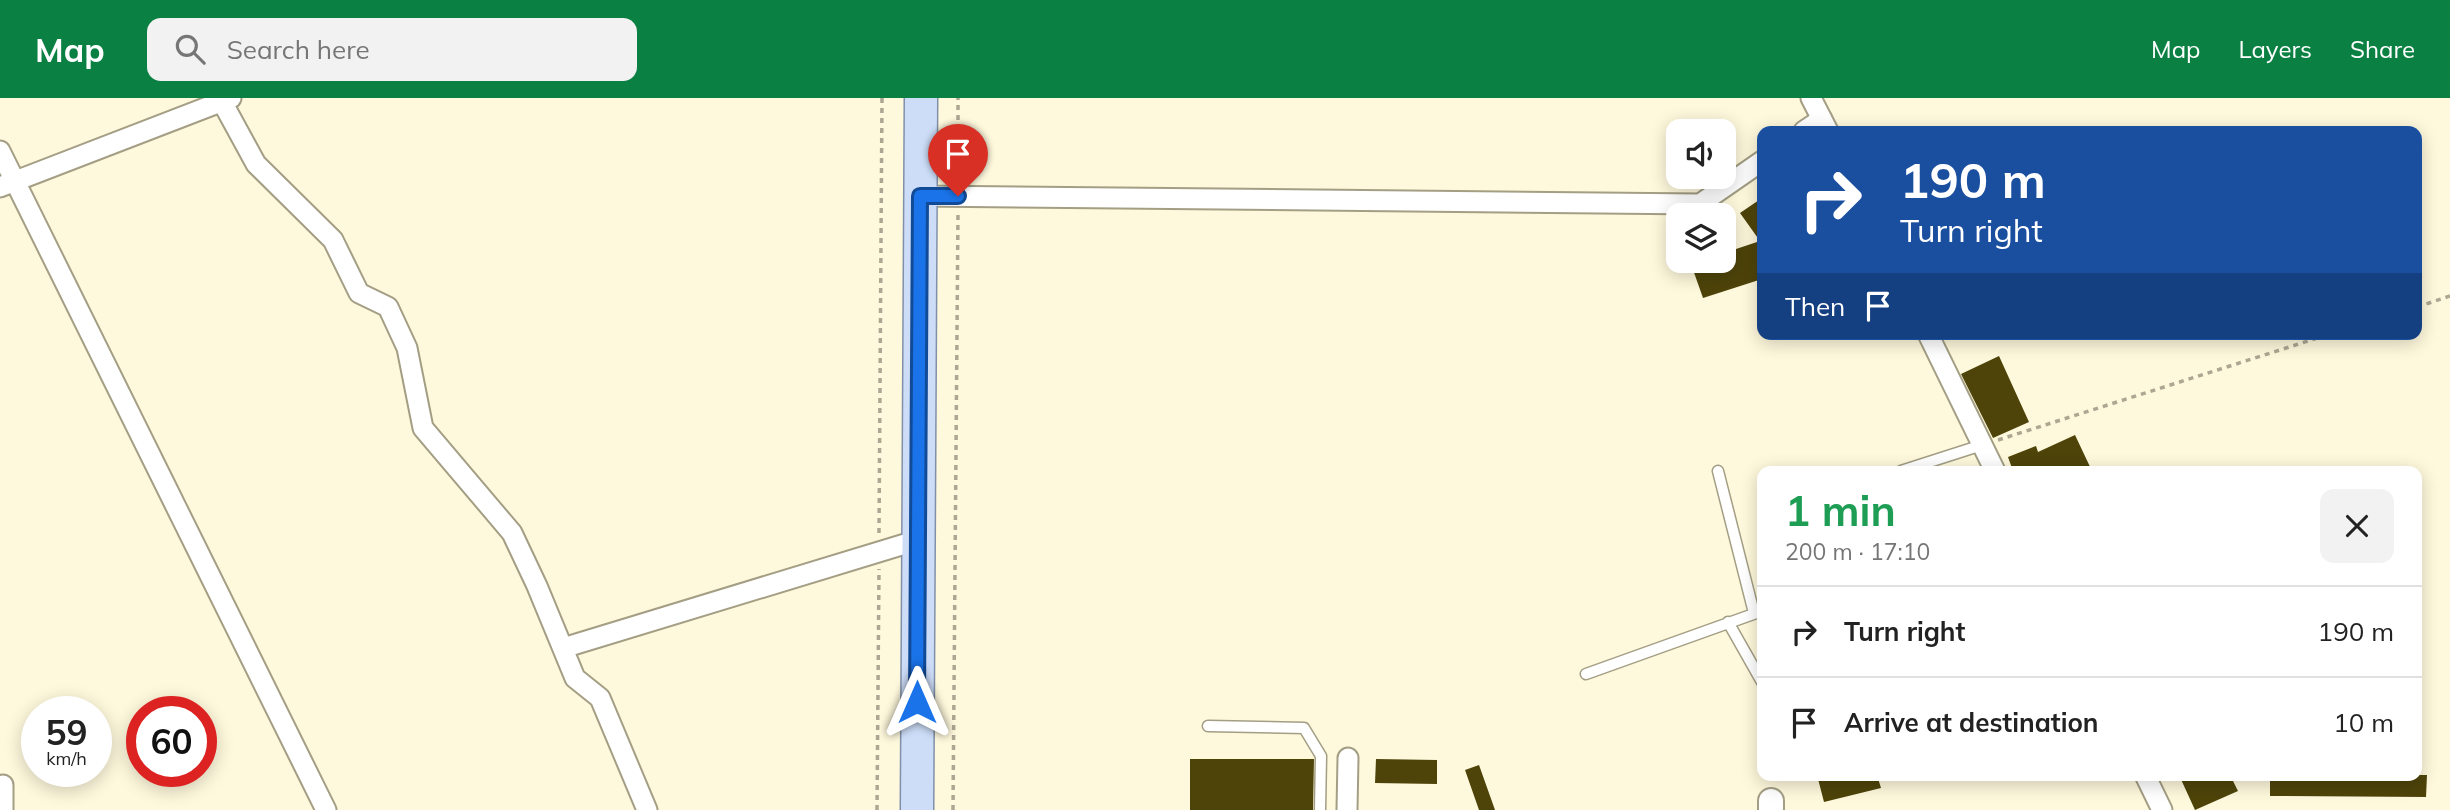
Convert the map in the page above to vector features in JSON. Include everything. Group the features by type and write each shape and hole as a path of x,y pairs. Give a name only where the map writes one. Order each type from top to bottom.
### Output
{"main road":[{"path":"917,810 921,98"}],"street":[{"path":"1811,98 1825,125"},
{"path":"8,185 224,99 256,164 333,240 359,293 388,307 407,348 423,428 512,533 575,678 600,698 647,810"},
{"path":"0,151 8,185 326,810"},
{"path":"920,196 1700,204 1757,164"},
{"path":"1931,340 1992,466"},
{"path":"563,648 918,540"},
{"path":"1347,810 1348,758"},
{"path":"2148,781 2162,810"},
{"path":"3,785 3,810"}],"lane":[{"path":"1917,466 1982,445"},
{"path":"1718,471 1757,608"},
{"path":"1586,674 1757,612"},
{"path":"1728,622 1757,673"},
{"path":"1208,726 1304,728 1321,756 1320,810"}],"path":[{"path":"877,810 882,98"},
{"path":"953,810 958,98"},
{"path":"2422,305 2450,296"},
{"path":"1982,445 2311,340"}],"building":[{"path":"1757,201 1757,237 1740,213"},
{"path":"1757,242 1757,281 1703,298 1694,273 1736,273 1736,249"},
{"path":"1999,356 2029,422 1993,438 1961,374"},
{"path":"2075,435 2090,466 2011,466 2008,457 2036,446 2038,452"},
{"path":"1190,759 1314,759 1313,810 1190,810"},
{"path":"1376,759 1437,760 1437,784 1375,783"},
{"path":"1479,765 1495,810 1479,810 1465,770"},
{"path":"2422,775 2427,775 2426,797 2270,796 2270,781 2422,781"},
{"path":"1819,781 1879,781 1881,788 1824,802"},
{"path":"2182,781 2233,781 2238,791 2195,810"}],"route":[{"path":"917,702 920,196 958,196"}]}
